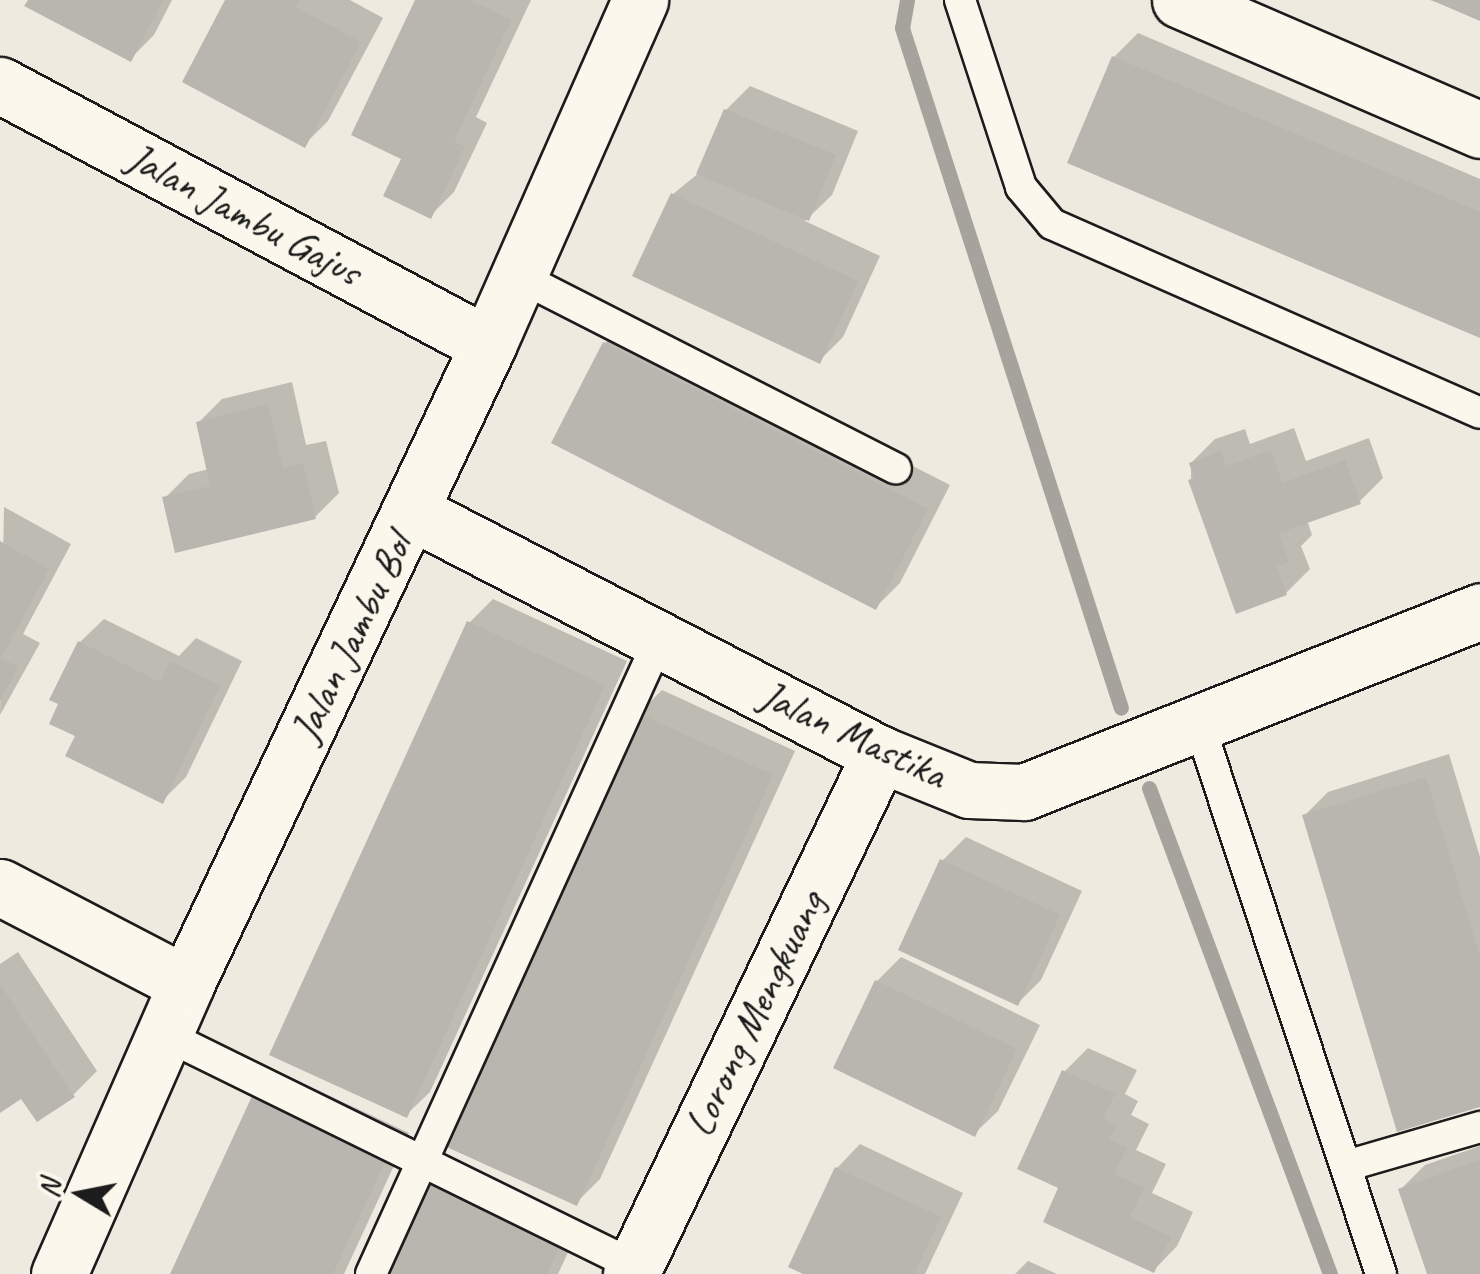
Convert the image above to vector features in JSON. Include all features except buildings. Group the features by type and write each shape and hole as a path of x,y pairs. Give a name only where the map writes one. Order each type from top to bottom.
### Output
{"street":[{"name":"Jalan Jambu Bol","path":"59,1274 186,984 412,512 640,0"},
{"path":"1194,3 1480,130"},
{"name":"Jalan Jambu Gajus","path":"0,85 488,345"},
{"name":"Jalan Mastika","path":"412,512 880,754 968,790 1024,792 1478,620"},
{"name":"Lorong Mengkuang","path":"633,1270 880,754"},
{"path":"0,887 186,984"}],"lane":[{"path":"960,0 1021,187 1052,224 1480,414"},
{"path":"518,276 896,469"},
{"path":"370,1274 658,640"},
{"path":"1199,724 1381,1274"},
{"path":"163,1034 633,1270"},
{"path":"1346,1166 1480,1127"}],"waterway":[{"path":"907,0 902,28 1121,708"},
{"path":"1149,788 1330,1274"}]}
